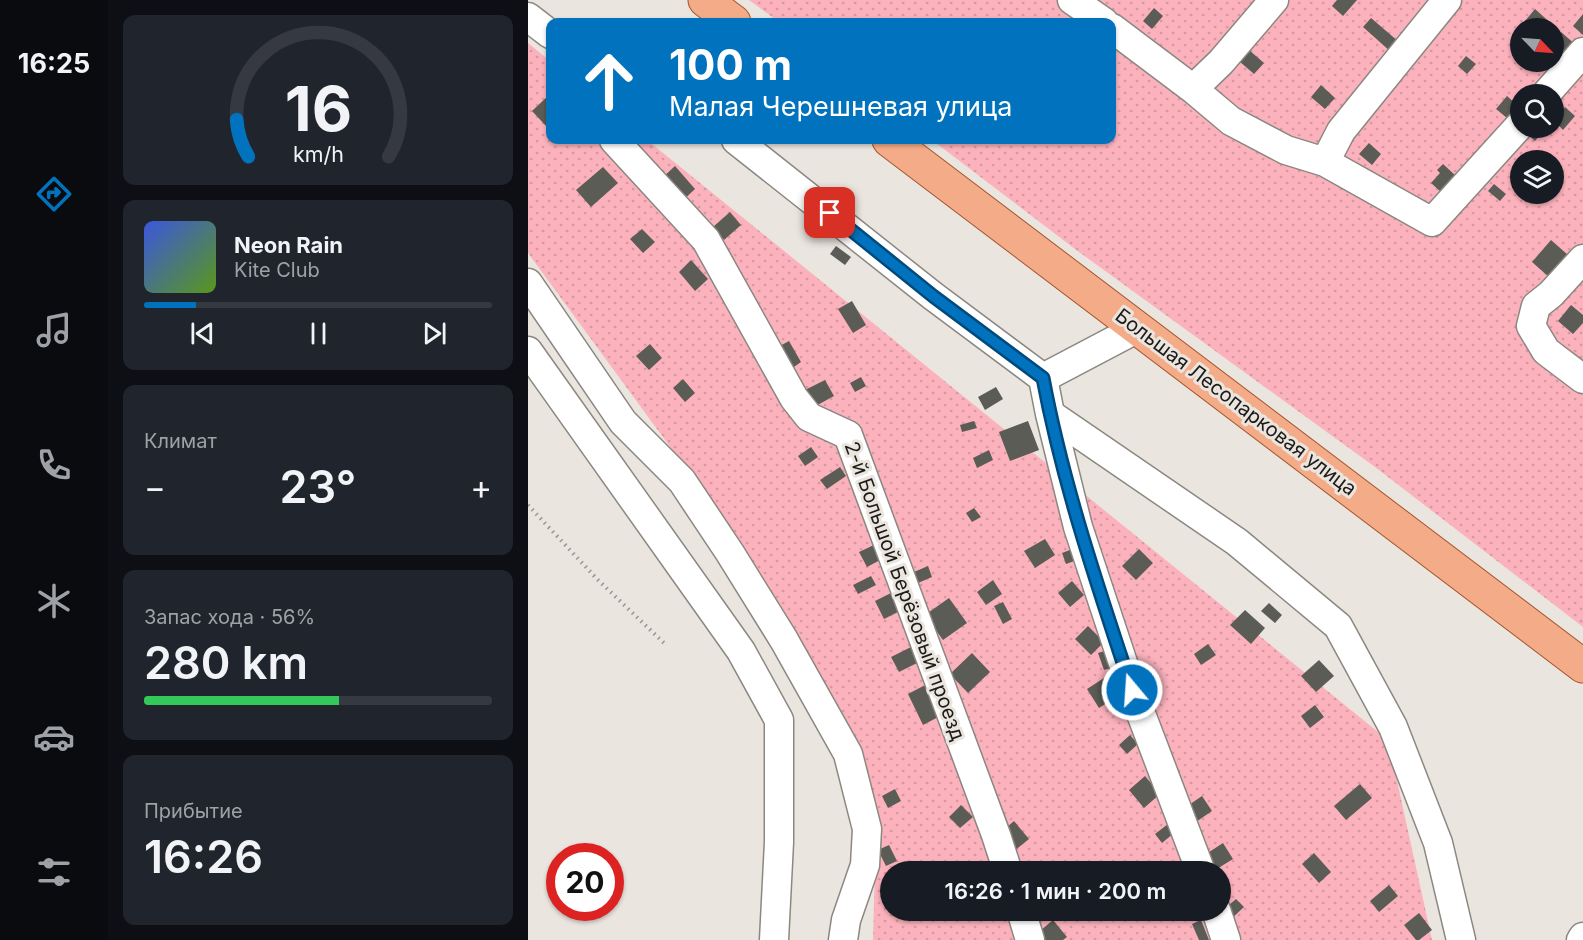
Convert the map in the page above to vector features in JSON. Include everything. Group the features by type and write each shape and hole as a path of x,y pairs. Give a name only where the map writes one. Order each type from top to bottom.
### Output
{"main road":[{"path":"705,0 729,18"},
{"name":"Большая Лесопарковая улица","path":"894,144 1583,666"}],"street":[{"path":"1194,89 1221,62 1274,0"},
{"path":"1325,162 1341,131 1447,0"},
{"path":"528,17 546,31"},
{"path":"1116,29 1194,89 1231,121 1286,150 1325,162 1432,222 1510,136"},
{"path":"1555,84 1583,52"},
{"name":"2-й Большой Берёзовый проезд","path":"618,144 706,240 794,398 809,417 848,435 1004,861"},
{"path":"741,144 933,296 1043,378 1078,527 1128,680 1197,861"},
{"path":"1583,260 1551,294 1536,306 1531,326 1546,351 1583,379"},
{"path":"528,283 623,422 682,481 784,640 848,754 867,828 866,866 846,920 843,940"},
{"path":"1043,378 1138,328"},
{"path":"528,351 741,651 779,720 779,842 774,940"},
{"path":"1050,414 1237,542 1338,626 1394,727 1438,843 1461,940"},
{"path":"1024,921 1030,940"},
{"path":"1220,921 1226,940"}],"path":[{"path":"528,505 598,580 664,643"}],"shaded area":[{"path":"749,0 1583,0 1583,627 1375,467 1075,249 937,144 1116,144 1116,18 774,18"},
{"path":"528,43 546,58 546,144 652,144 1388,740 1432,940 873,940 876,829 864,756 720,515 528,253"}],"building":[{"path":"1337,0 1357,0 1343,16 1332,6"},
{"path":"1154,8 1163,16 1152,29 1143,21"},
{"path":"1535,9 1545,18 1528,18"},
{"path":"1583,14 1583,35 1573,26"},
{"path":"1371,18 1399,42 1391,52 1363,27"},
{"path":"1564,35 1576,45 1568,54 1564,51"},
{"path":"1249,50 1264,63 1254,74 1239,61"},
{"path":"1466,56 1476,64 1467,74 1458,66"},
{"path":"1321,85 1335,98 1325,109 1311,97"},
{"path":"1507,96 1510,99 1510,115 1507,118 1496,109"},
{"path":"546,98 546,126 532,111"},
{"path":"1564,108 1575,116 1564,129"},
{"path":"1369,143 1381,154 1372,165 1359,154"},
{"path":"1443,164 1456,176 1441,192 1431,183 1440,173 1437,170"},
{"path":"675,166 695,189 680,203 660,180"},
{"path":"603,167 618,183 591,207 576,190"},
{"path":"1494,184 1506,194 1500,201 1488,191"},
{"path":"730,212 741,225 724,240 713,227"},
{"path":"642,229 655,242 643,253 630,239"},
{"path":"1551,240 1568,255 1549,277 1532,262"},
{"path":"836,246 851,257 845,265 830,254"},
{"path":"691,260 708,279 695,291 679,272"},
{"path":"852,301 866,325 853,333 838,309"},
{"path":"1571,305 1583,315 1583,323 1573,334 1558,321"},
{"path":"789,341 801,362 791,369 778,347"},
{"path":"650,344 662,358 649,370 636,356"},
{"path":"861,377 866,386 855,392 850,383"},
{"path":"683,379 695,393 685,402 673,388"},
{"path":"825,380 834,396 812,408 803,391"},
{"path":"996,387 1003,399 985,410 978,397"},
{"path":"974,421 977,428 962,432 960,425"},
{"path":"1028,421 1039,450 1010,461 999,432"},
{"path":"811,447 818,457 805,466 798,456"},
{"path":"989,450 993,460 977,468 973,458"},
{"path":"840,467 846,476 827,489 820,480"},
{"path":"974,508 981,517 972,522 966,513"},
{"path":"1045,539 1055,555 1035,568 1024,551"},
{"path":"876,544 884,558 867,567 859,552"},
{"path":"1075,548 1080,559 1066,564 1062,553"},
{"path":"1139,549 1153,563 1136,580 1122,566"},
{"path":"928,566 932,577 918,583 914,572"},
{"path":"871,576 876,585 858,594 853,585"},
{"path":"993,580 1002,594 986,605 977,592"},
{"path":"1072,581 1084,595 1070,607 1058,593"},
{"path":"895,591 904,609 884,619 875,601"},
{"path":"949,598 967,623 943,640 925,615"},
{"path":"1003,602 1012,619 1003,624 994,606"},
{"path":"1269,603 1282,615 1275,623 1261,611"},
{"path":"1245,610 1265,628 1251,644 1230,625"},
{"path":"1088,626 1104,642 1091,655 1075,639"},
{"path":"1208,644 1216,655 1201,665 1194,654"},
{"path":"913,646 921,661 899,672 891,657"},
{"path":"1114,648 1120,665 1104,670 1098,653"},
{"path":"972,653 990,672 968,693 950,674"},
{"path":"1319,660 1334,676 1316,692 1301,676"},
{"path":"1104,678 1116,697 1099,708 1087,689"},
{"path":"929,683 944,714 923,725 908,694"},
{"path":"1315,705 1324,717 1310,728 1301,716"},
{"path":"1130,735 1138,744 1127,754 1119,745"},
{"path":"1145,776 1160,794 1144,808 1129,790"},
{"path":"1360,784 1372,798 1346,820 1334,806"},
{"path":"895,789 901,801 888,808 882,796"},
{"path":"1202,796 1212,811 1193,824 1183,809"},
{"path":"961,805 973,817 960,828 949,817"},
{"path":"1014,821 1029,839 1014,851 1000,833"},
{"path":"1168,824 1174,833 1162,843 1155,834"},
{"path":"1223,843 1233,859 1206,861 1203,856"},
{"path":"889,845 897,861 884,861 878,850"},
{"path":"1314,853 1331,872 1319,883 1302,864"},
{"path":"1389,885 1398,896 1379,912 1370,901"},
{"path":"1236,899 1244,907 1231,919 1231,903"},
{"path":"1419,913 1432,930 1416,940 1404,925"},
{"path":"1054,921 1067,937 1063,940 1038,940 1034,936"},
{"path":"1201,921 1209,940 1199,940 1192,924"}],"route":[{"path":"830,213 933,296 1043,378 1078,527 1132,690"}]}
